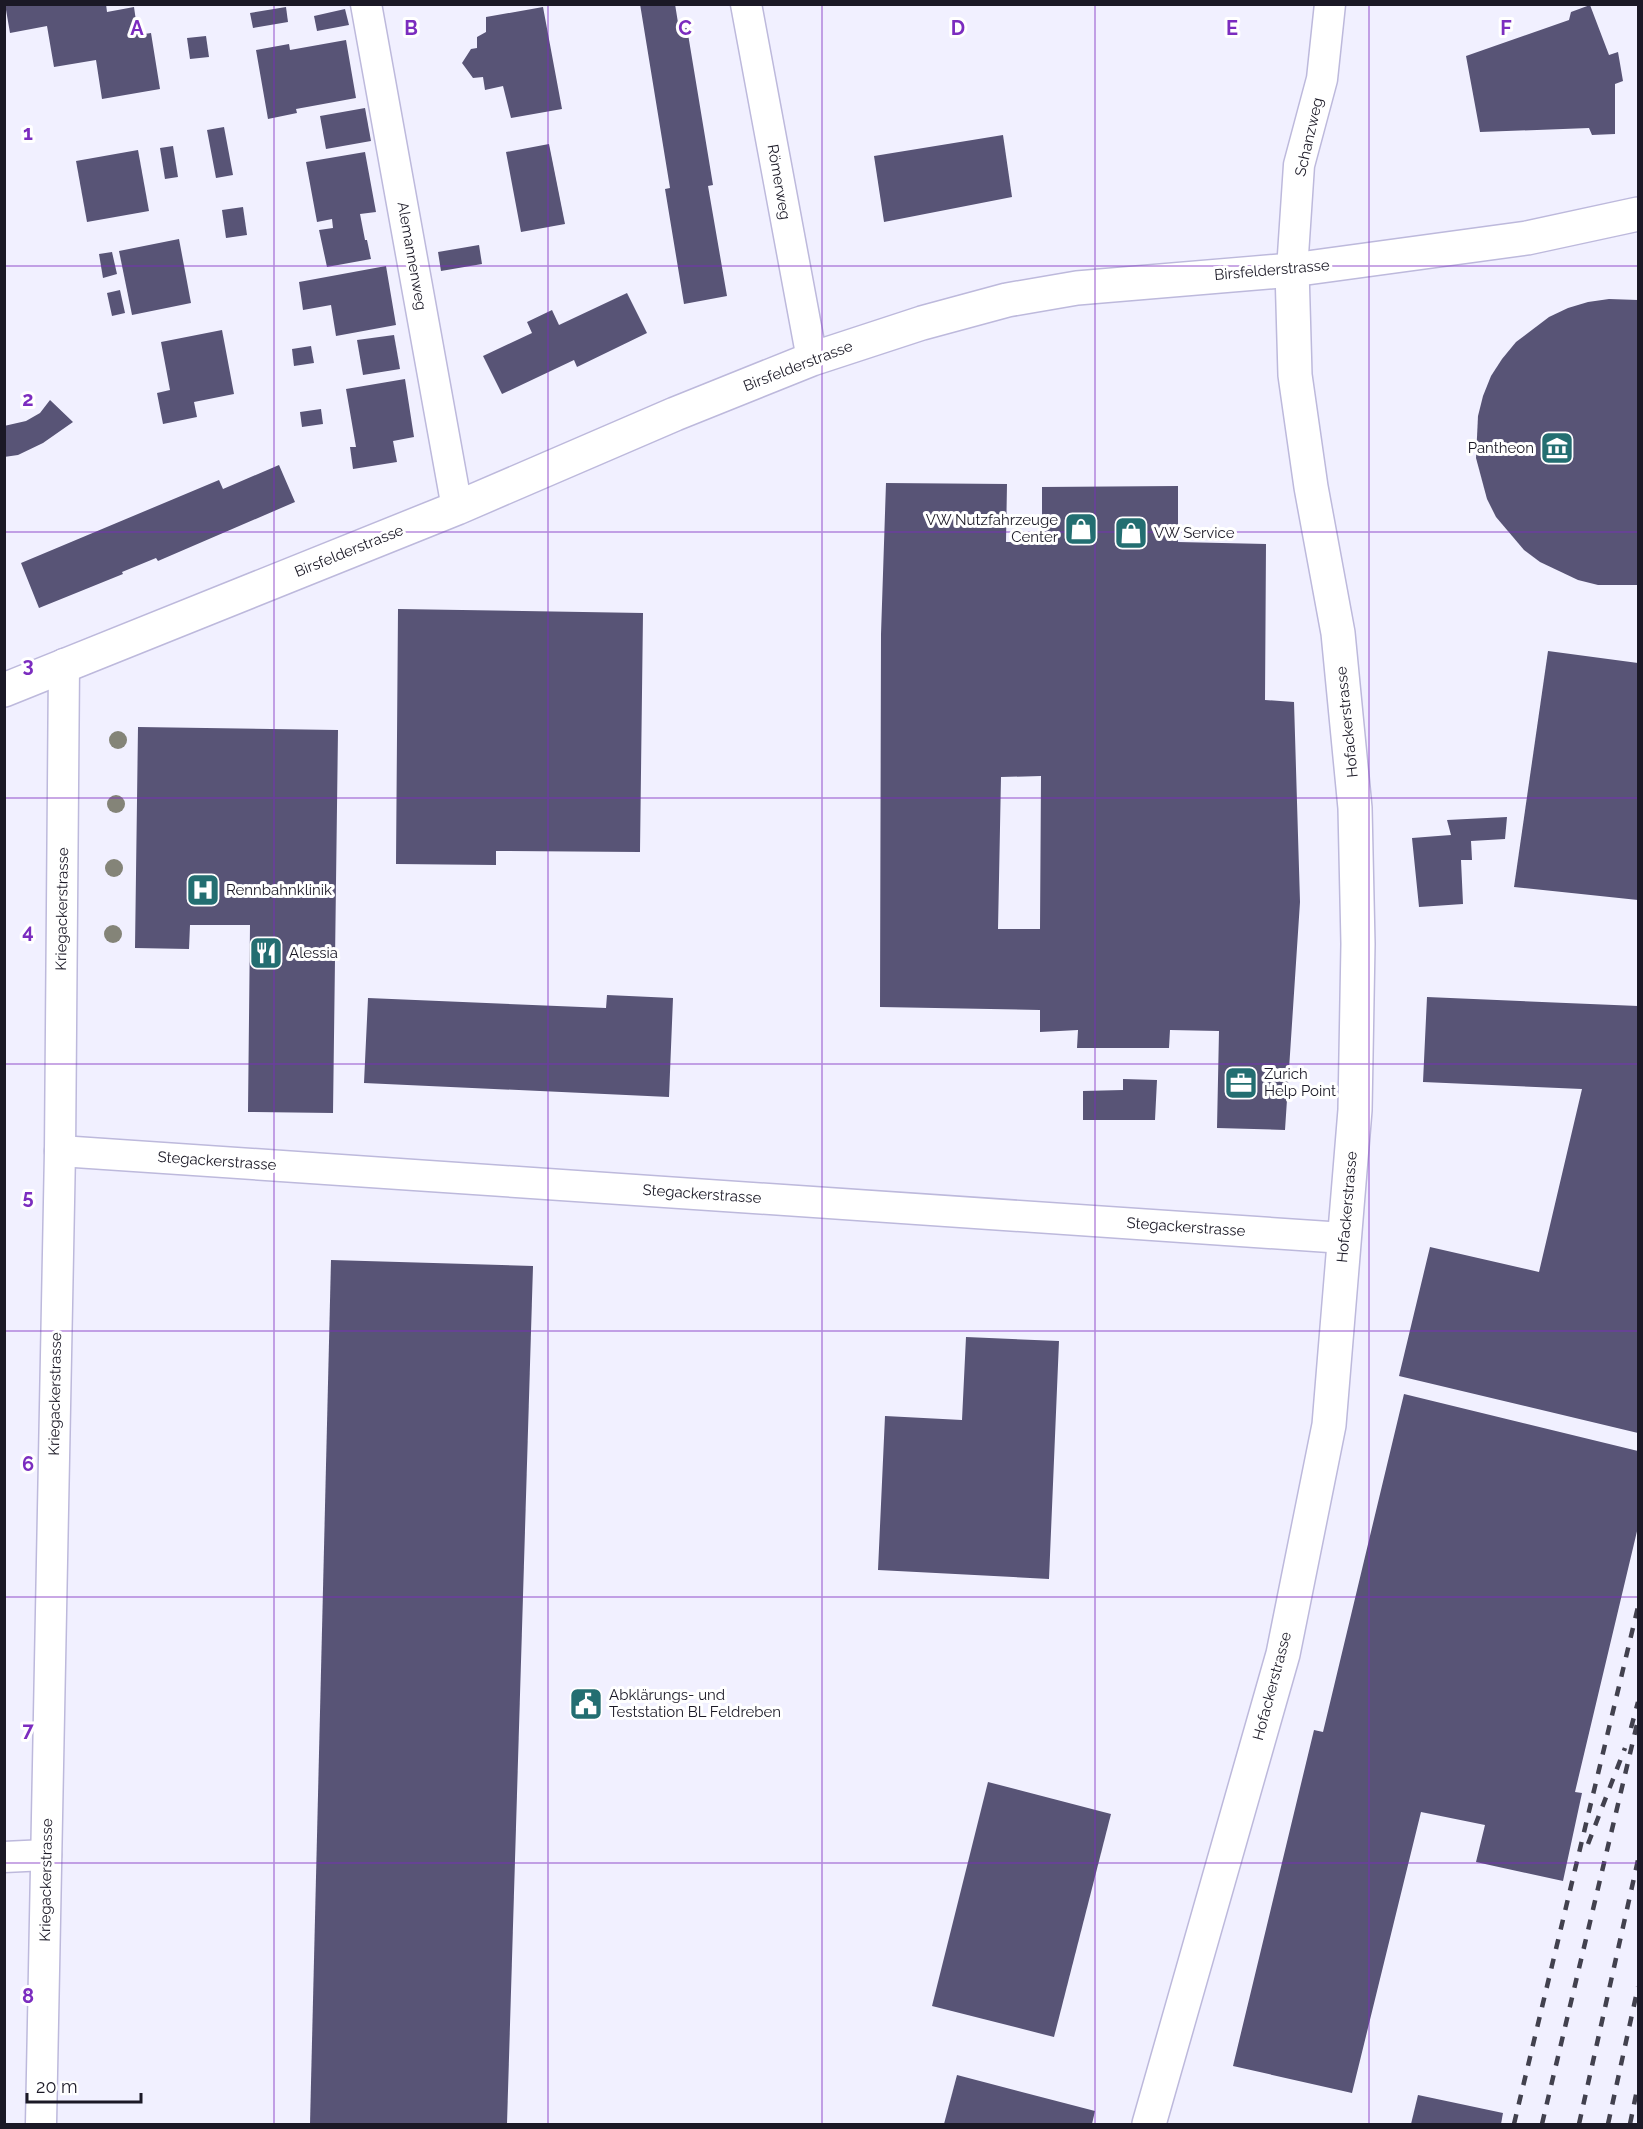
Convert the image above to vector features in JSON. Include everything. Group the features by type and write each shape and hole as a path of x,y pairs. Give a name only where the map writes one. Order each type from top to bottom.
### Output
{"street":[{"name":"Alemannenweg","path":"366,4 457,508"},
{"name":"Römerweg","path":"746,4 812,359"},
{"name":"Schanzweg","path":"1292,270 1299,165 1322,79 1330,4"},
{"name":"Birsfelderstrasse","path":"4,690 457,508 675,414 812,359 922,322 1007,300 1089,287 1292,270 1527,238 1638,214"},
{"name":"Hofackerstrasse","path":"1149,2124 1283,1654 1329,1425 1355,1110 1358,944 1355,808 1338,633 1311,487 1295,375 1292,270"},
{"name":"Kriegackerstrasse","path":"41,2124 60,1151 64,664"},
{"name":"Stegackerstrasse","path":"60,1151 1344,1238"},
{"path":"4,1857 46,1855"}],"building":[{"path":"5,4 106,4 107,12 134,7 138,35 151,33 160,89 102,99 96,60 54,67 47,26 10,33"},
{"path":"640,4 675,4 679,29 687,28 713,185 708,186 727,296 684,304 665,189 670,188"},
{"path":"1590,5 1609,55 1618,52 1623,81 1615,84 1615,134 1592,135 1589,128 1480,132 1466,56 1569,20 1571,12"},
{"path":"286,7 288,22 253,28 250,13"},
{"path":"543,7 562,109 511,118 503,86 485,90 483,77 473,78 462,63 471,49 477,48 477,37 486,32 486,17"},
{"path":"345,9 349,25 317,31 314,16"},
{"path":"206,36 209,57 190,59 187,38"},
{"path":"346,40 356,98 296,109 297,113 268,119 256,50 289,44 290,50"},
{"path":"365,108 371,141 326,149 320,116"},
{"path":"224,127 233,175 216,178 207,130"},
{"path":"1003,135 1012,197 884,222 874,156"},
{"path":"549,144 565,224 521,232 506,152"},
{"path":"173,146 178,177 165,179 160,148"},
{"path":"138,150 149,211 87,222 76,161"},
{"path":"365,152 376,212 360,214 371,259 327,267 319,230 333,228 332,219 317,222 306,162"},
{"path":"243,207 247,235 226,238 222,210"},
{"path":"179,239 191,303 132,315 119,251"},
{"path":"479,245 482,264 441,271 438,252"},
{"path":"112,252 117,274 103,278 99,254"},
{"path":"386,266 396,325 336,336 331,305 303,310 299,282"},
{"path":"120,290 125,313 112,316 107,293"},
{"path":"627,293 647,333 577,367 574,360 502,394 483,356 532,333 527,322 552,310 559,325"},
{"name":"Pantheon","path":"1609,299 1638,300 1638,585 1598,585 1578,580 1540,562 1524,550 1496,517 1487,499 1476,458 1478,416 1483,396 1491,376 1516,342 1549,317 1568,308"},
{"path":"222,330 234,394 194,402 197,417 163,424 157,393 170,390 161,342"},
{"path":"394,335 400,369 363,375 357,340"},
{"path":"311,346 314,363 294,366 292,349"},
{"path":"405,379 414,437 393,441 397,462 353,469 350,447 356,447 346,389"},
{"path":"50,400 73,422 43,443 18,455 4,457 4,426 26,421 40,413"},
{"path":"321,409 323,424 302,427 300,412"},
{"path":"279,465 295,502 158,561 156,558 39,608 21,563 219,480 223,489"},
{"path":"886,483 1007,484 1006,542 1042,542 1042,487 1178,486 1178,542 1266,544 1265,700 1294,702 1300,902 1285,1130 1217,1128 1219,1031 1170,1030 1169,1048 1077,1048 1078,1030 1040,1032 1040,1010 880,1007 881,634","holes":["1041,776 1040,929 998,929 1001,777"]},
{"path":"398,609 643,613 640,852 496,851 496,865 396,864"},
{"path":"1548,651 1638,663 1638,900 1514,887"},
{"path":"138,727 338,730 333,1113 248,1112 250,925 190,925 189,949 135,948"},
{"path":"1507,817 1505,839 1471,841 1472,860 1461,860 1463,904 1419,907 1412,838 1451,835 1447,820"},
{"path":"607,995 673,998 669,1097 364,1083 368,998 606,1008"},
{"path":"1427,997 1638,1006 1638,1433 1399,1376 1430,1247 1539,1272 1582,1089 1423,1082"},
{"path":"1123,1079 1157,1080 1155,1120 1083,1120 1083,1091 1123,1090"},
{"path":"331,1260 533,1266 507,2124 310,2124"},
{"path":"966,1337 1059,1341 1049,1579 878,1570 885,1416 962,1420"},
{"path":"1404,1394 1638,1451 1638,1527 1575,1792 1582,1793 1563,1881 1476,1862 1485,1825 1421,1812 1352,2093 1233,2066 1314,1730 1323,1732"},
{"path":"988,1782 1111,1814 1054,2037 932,2006"},
{"path":"957,2075 1095,2111 1092,2124 944,2124"},
{"path":"1418,2095 1503,2113 1501,2124 1411,2124"}],"railway":[{"path":"1514,2124 1638,1607"},
{"path":"1631,1728 1638,1702"},
{"path":"1542,2124 1638,1720"},
{"path":"1588,1844 1625,1748"},
{"path":"1579,2124 1638,1860"},
{"path":"1608,2124 1638,1987"},
{"path":"1630,2124 1638,2085"}],"place":[{"name":"Pantheon","path":"1557,448"},
{"name":"VW Nutzfahrzeuge Center","path":"1081,529"},
{"name":"VW Service","path":"1131,533"},
{"name":"Rennbahnklinik","path":"203,890"},
{"name":"Alessia","path":"266,953"},
{"name":"Zurich Help Point","path":"1241,1083"},
{"name":"Abklärungs- und Teststation BL Feldreben","path":"586,1704"}]}
